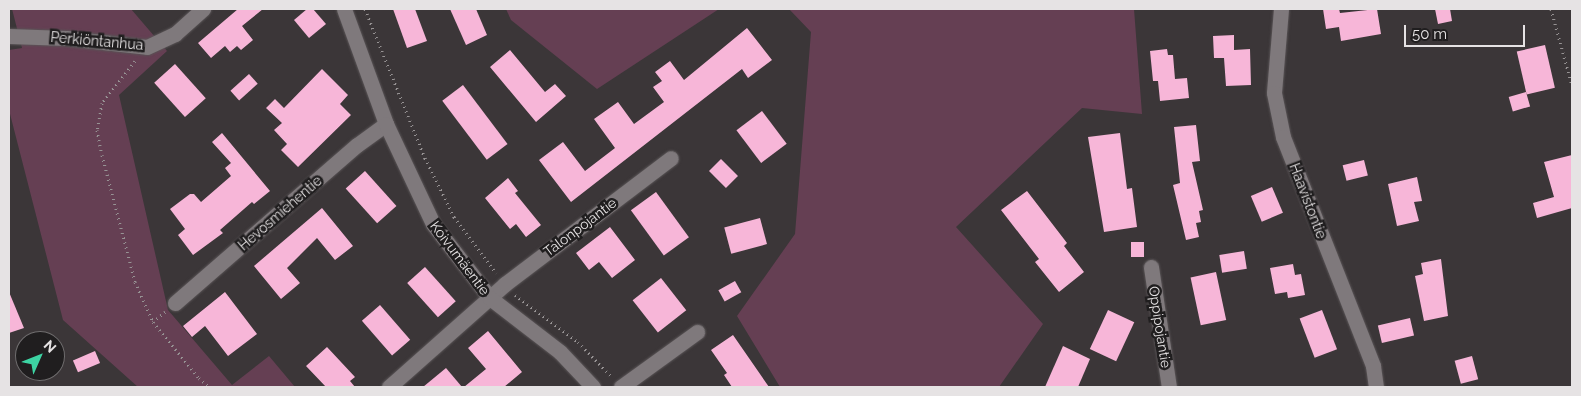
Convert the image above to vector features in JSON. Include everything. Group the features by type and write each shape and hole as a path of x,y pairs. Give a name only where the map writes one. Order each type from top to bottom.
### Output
{"street":[{"name":"Perkiöntanhua","path":"9,36 66,38 147,47 175,34 203,9"},
{"name":"Koivumäentie","path":"344,9 386,124 432,224 490,298 560,352 593,387"},
{"name":"Haavistontie","path":"1281,9 1274,93 1283,137 1373,366 1376,387"},
{"name":"Hevosmiehentie","path":"175,303 357,145 386,124"},
{"name":"Talonpojantie","path":"389,387 506,284 671,158"},
{"name":"Oppipojantie","path":"1150,268 1169,387"},
{"path":"618,384 697,332"}],"path":[{"path":"365,9 425,158 454,216 506,284 601,362 618,384"},
{"path":"1551,9 1572,86"},
{"path":"147,47 110,89 102,104 97,130 135,282 153,322 193,372 210,387"}],"shaded area":[{"path":"12,9 131,9 167,51 119,95 168,310 232,385 269,356 295,387 138,387 63,320 9,110 9,50 22,48"},
{"path":"506,9 719,9 597,89 511,20"},
{"path":"789,9 1134,9 1142,114 1082,108 956,227 1043,324 999,387 780,387 737,316 795,234 811,32"}],"building":[{"path":"238,9 263,9 242,26 253,40 241,50 237,46 230,52 225,46 211,58 198,43"},
{"path":"307,9 313,9 326,24 309,38 294,20"},
{"path":"393,9 415,9 427,41 407,48"},
{"path":"450,9 476,9 487,35 466,45"},
{"path":"1323,9 1339,9 1340,13 1377,9 1381,34 1341,41 1339,27 1326,29"},
{"path":"1435,9 1450,9 1452,21 1438,24"},
{"path":"747,28 772,60 748,78 742,69 571,202 539,160 563,142 585,171 615,148 594,119 618,102 634,124 664,102 653,87 662,81 655,72 670,61 684,80"},
{"path":"1234,35 1234,50 1250,49 1251,85 1226,86 1224,58 1214,58 1213,36"},
{"path":"1545,45 1555,88 1527,94 1517,52"},
{"path":"1167,49 1168,55 1173,55 1175,79 1187,78 1189,98 1160,101 1158,81 1153,81 1150,51"},
{"path":"510,50 545,92 555,84 566,96 536,122 490,67"},
{"path":"175,64 206,98 185,117 154,83"},
{"path":"322,69 348,95 340,104 351,115 298,167 281,150 287,144 274,130 282,123 266,108 275,99 284,108"},
{"path":"249,74 258,84 239,100 230,91"},
{"path":"463,85 508,144 487,160 442,101"},
{"path":"1526,92 1530,106 1513,111 1509,97"},
{"path":"762,111 787,144 761,163 736,130"},
{"path":"1196,125 1200,161 1192,162 1203,210 1199,211 1201,222 1196,223 1199,237 1186,240 1173,185 1180,183 1174,127"},
{"path":"222,133 270,191 254,204 252,202 220,230 223,233 193,255 178,235 185,229 170,209 190,194 194,194 201,202 231,176 225,168 231,163 212,142"},
{"path":"1120,133 1127,189 1132,188 1137,227 1104,232 1088,137"},
{"path":"1572,155 1572,208 1537,218 1533,203 1554,197 1544,162"},
{"path":"721,159 738,176 726,188 709,171"},
{"path":"1364,160 1368,176 1347,181 1343,165"},
{"path":"365,171 396,206 377,223 346,188"},
{"path":"1417,177 1422,201 1414,202 1419,221 1397,226 1388,184"},
{"path":"508,178 518,191 515,193 541,225 526,237 516,224 510,229 485,198"},
{"path":"1272,187 1283,213 1262,222 1251,196"},
{"path":"1027,191 1067,243 1064,246 1084,272 1059,292 1035,262 1039,259 1001,210"},
{"path":"656,192 689,237 664,256 631,210"},
{"path":"322,208 353,246 335,260 317,238 287,268 300,283 281,299 254,266"},
{"path":"760,218 767,244 731,254 724,228"},
{"path":"610,227 635,260 612,278 599,262 589,270 576,253"},
{"path":"1131,242 1144,242 1144,257 1131,257"},
{"path":"1244,251 1247,269 1222,273 1219,255"},
{"path":"1441,259 1448,316 1424,321 1415,276 1423,274 1421,263"},
{"path":"1293,264 1295,275 1301,274 1305,295 1288,298 1287,292 1275,294 1270,268"},
{"path":"425,267 456,301 438,317 407,283"},
{"path":"1216,272 1226,320 1201,325 1191,277"},
{"path":"661,278 686,310 658,332 633,300"},
{"path":"735,281 741,292 725,302 718,290"},
{"path":"9,292 24,328 9,333"},
{"path":"225,292 257,334 228,356 205,326 192,337 183,326"},
{"path":"380,305 410,340 392,355 362,321"},
{"path":"1108,310 1134,322 1116,361 1090,349"},
{"path":"1322,310 1337,349 1315,358 1300,319"},
{"path":"1410,318 1414,336 1382,343 1378,325"},
{"path":"488,331 522,372 504,387 464,387 486,369 468,348"},
{"path":"733,335 769,387 732,387 724,375 727,373 711,350"},
{"path":"1063,346 1090,359 1078,387 1045,387"},
{"path":"327,347 355,377 350,381 355,387 326,387 306,366"},
{"path":"95,351 100,363 78,372 73,360"},
{"path":"1472,356 1478,379 1461,384 1455,361"},
{"path":"446,368 462,387 423,387"}]}
